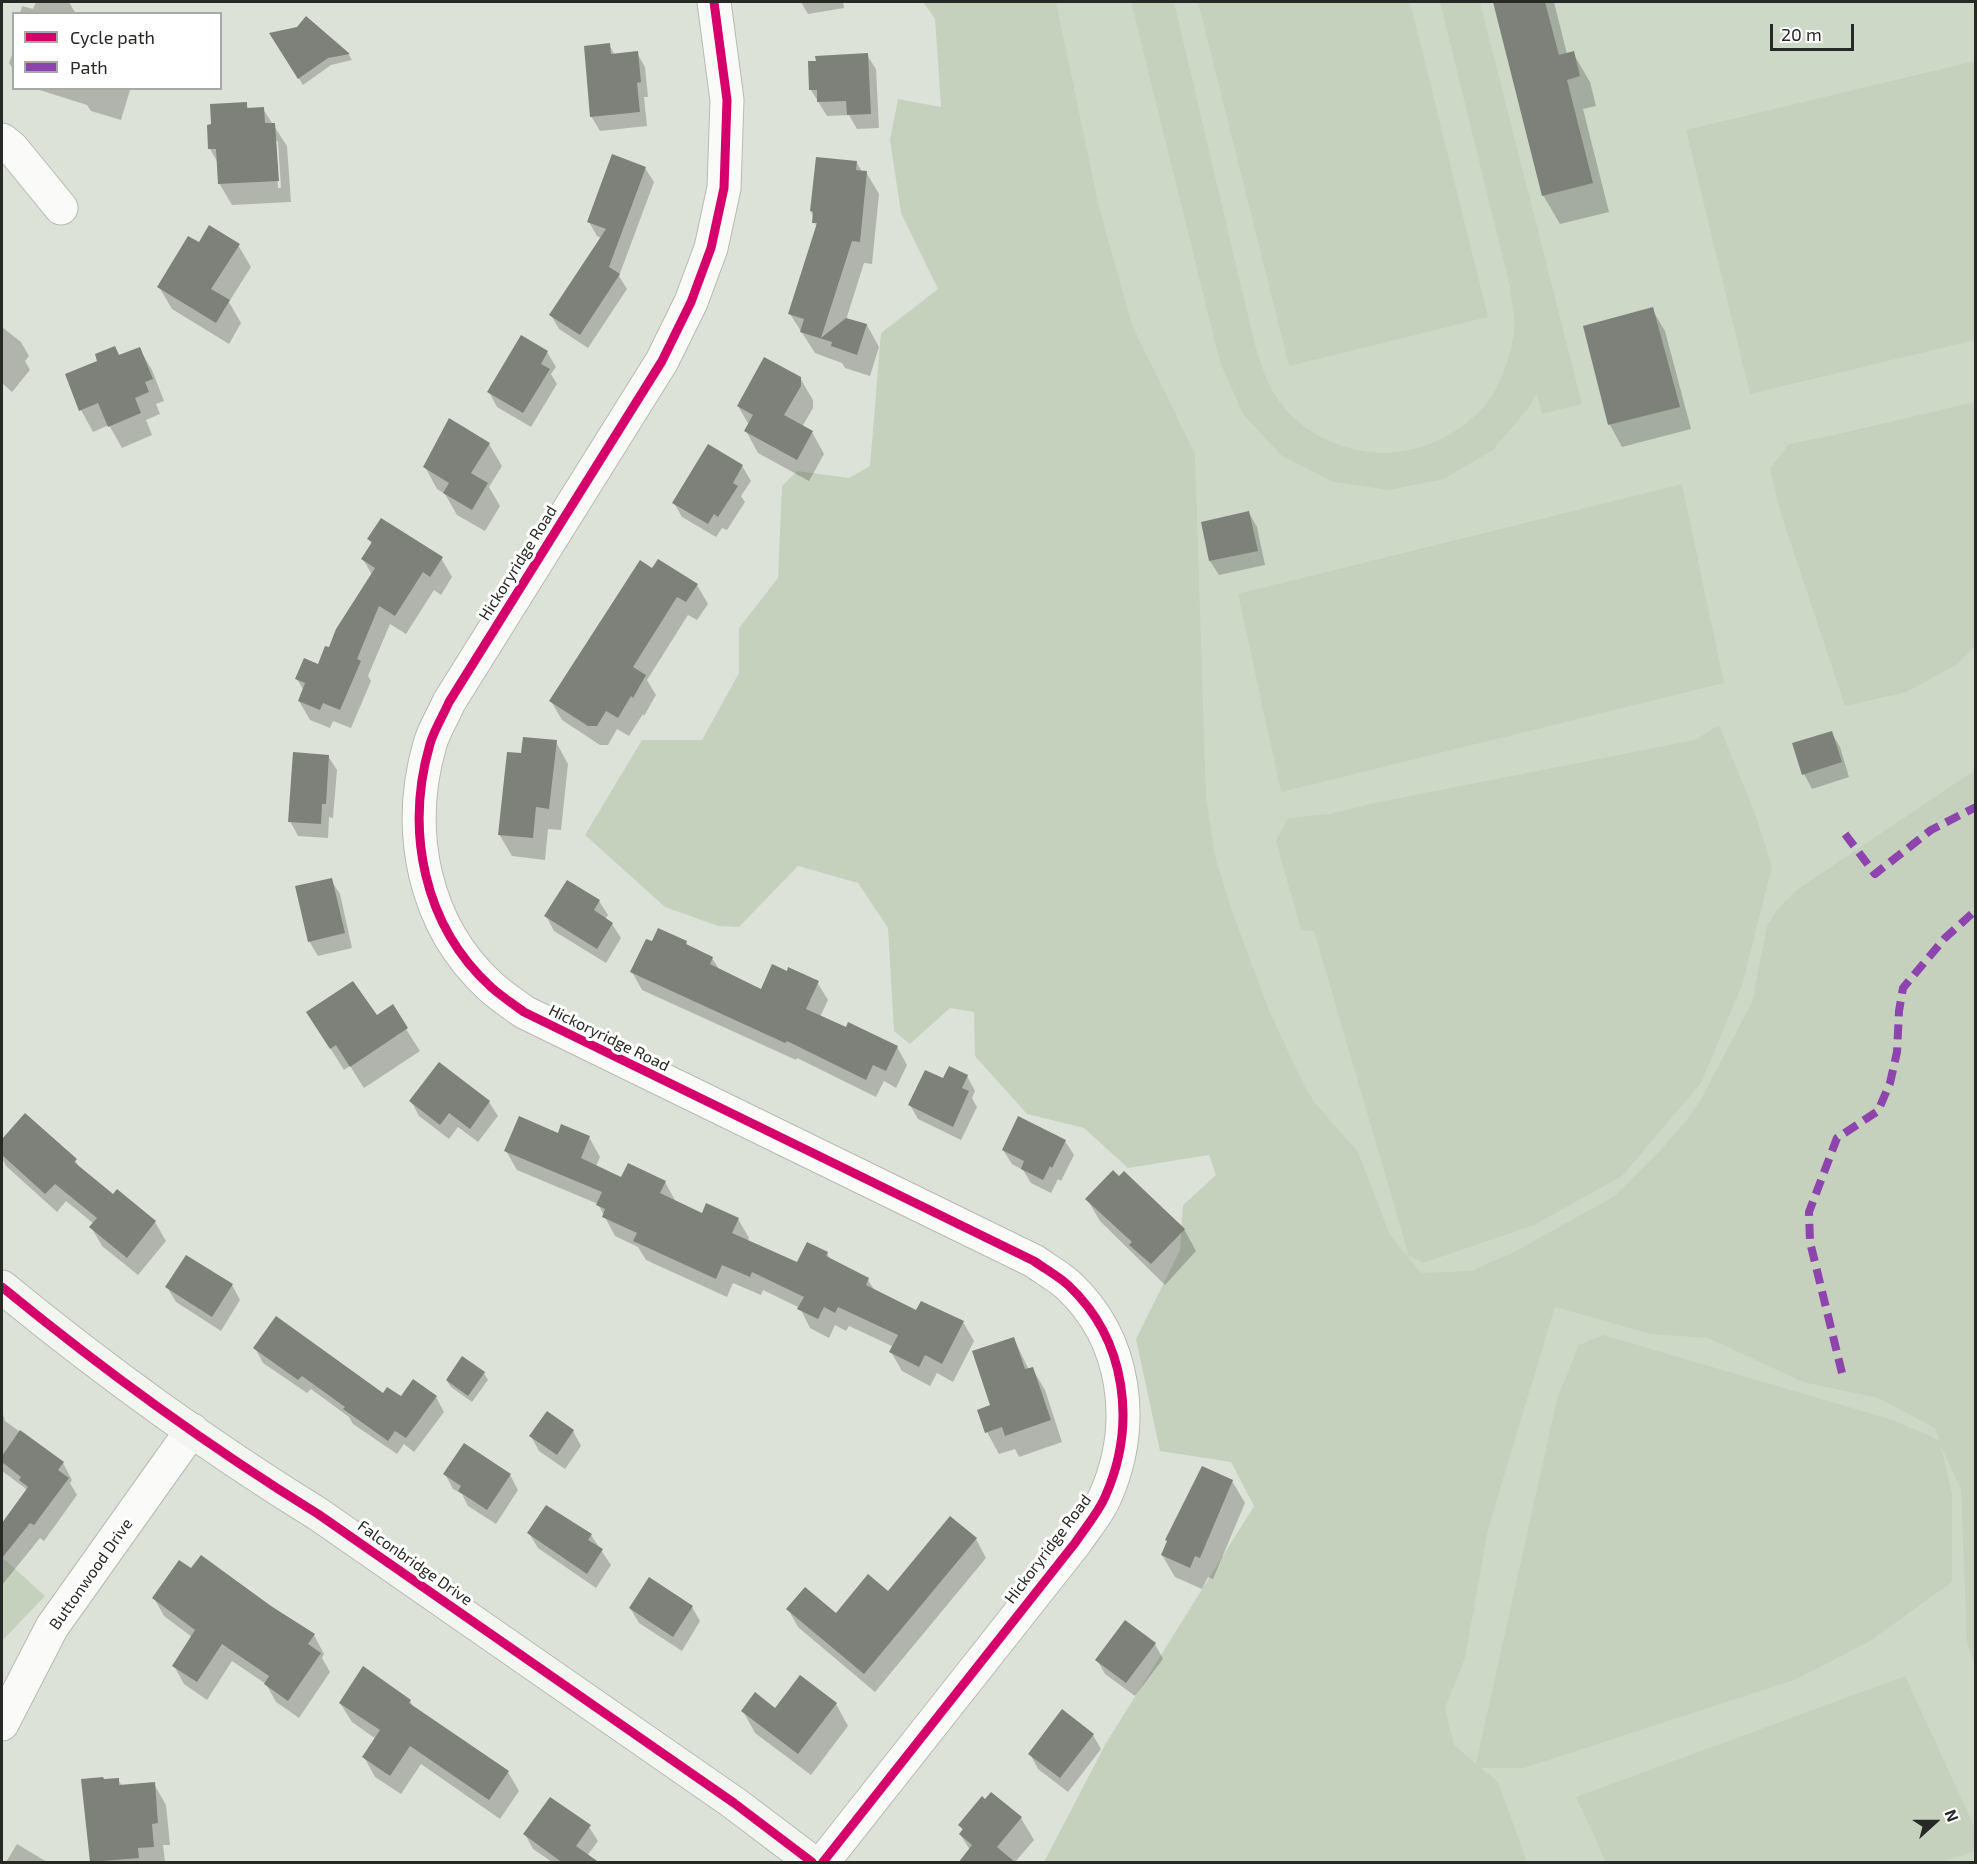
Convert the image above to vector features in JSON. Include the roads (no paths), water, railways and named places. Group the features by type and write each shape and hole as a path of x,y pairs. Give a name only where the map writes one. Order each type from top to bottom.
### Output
{"street":[{"name":"Hickoryridge Road","path":"714,2 727,100 724,188 707,259 691,302 662,361 449,702 431,742 422,776 418,828 421,856 429,890 443,924 463,955 490,986 524,1012 1034,1261 1067,1284 1081,1299 1100,1325 1113,1352 1122,1384 1125,1416 1119,1461 1105,1499 1075,1543 823,1863"},
{"path":"2,140 12,148 61,208"},
{"name":"Falconbridge Drive","path":"2,1287 136,1391 259,1477 318,1514 724,1796 812,1863"},
{"name":"Buttonwood Drive","path":"2,1724 52,1627 192,1430"}]}
